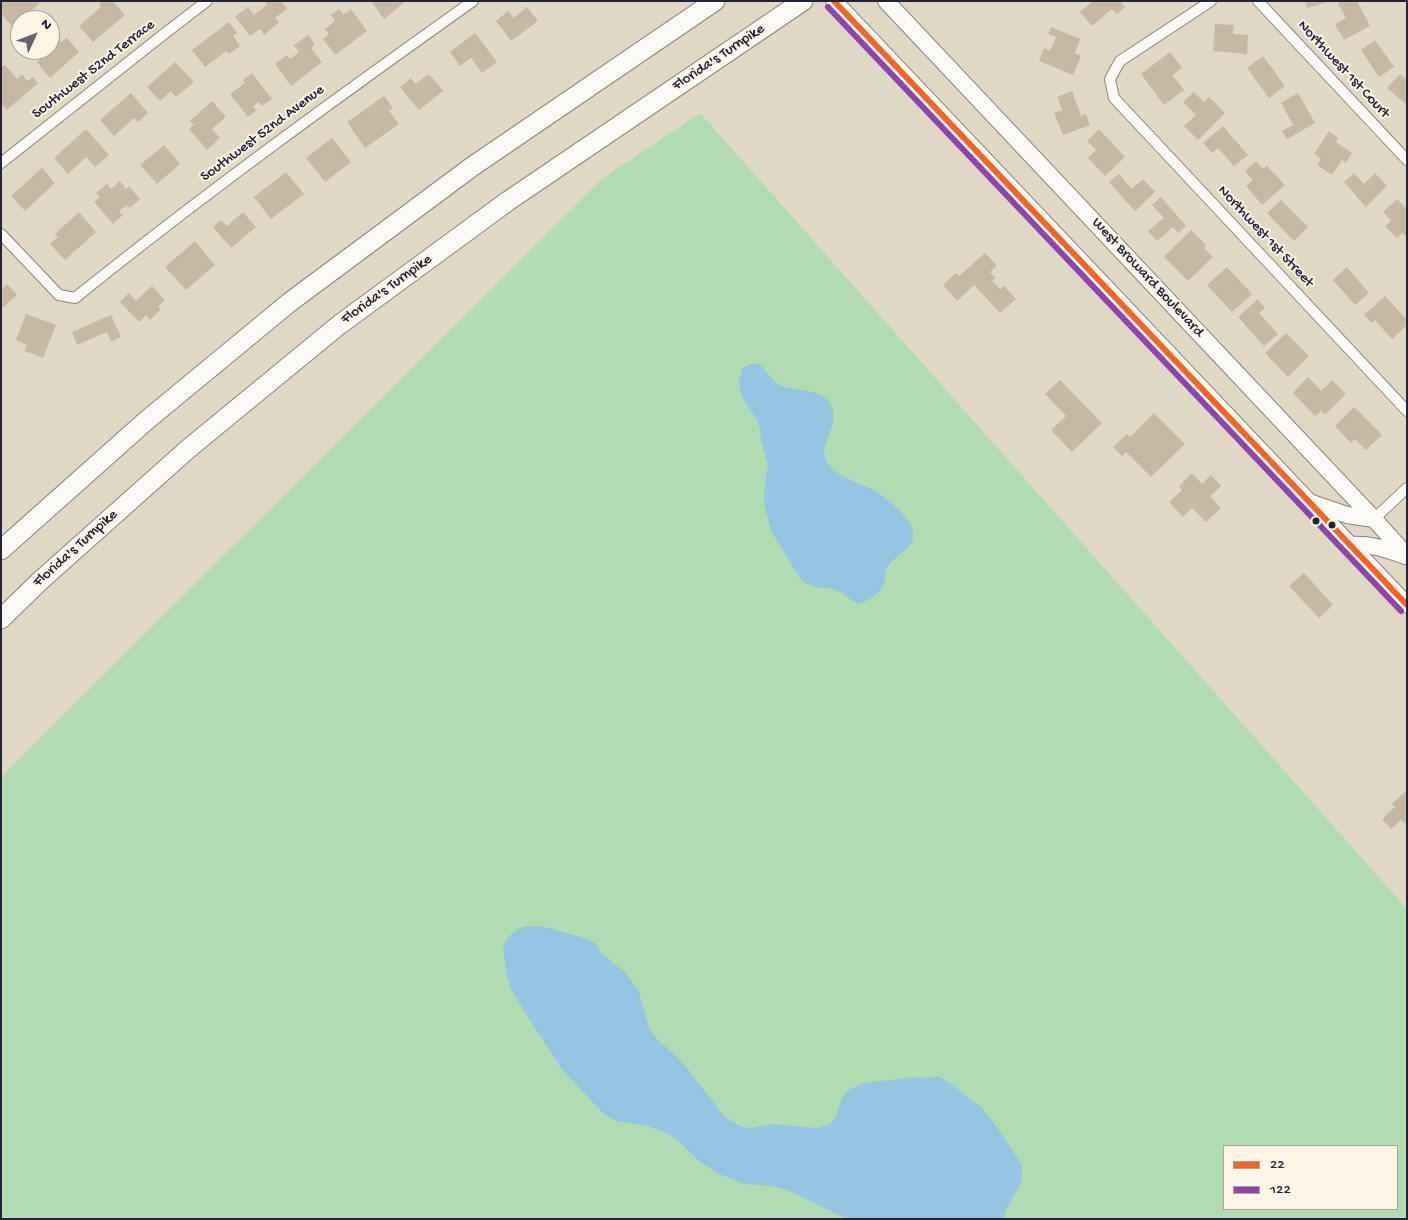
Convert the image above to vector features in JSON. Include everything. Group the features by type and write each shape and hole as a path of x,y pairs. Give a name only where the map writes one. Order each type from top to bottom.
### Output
{"highway":[{"path":"1,550 147,420 290,302 473,166 715,1"},
{"name":"Florida's Turnpike","path":"1,619 40,581 188,449 339,325 508,202 797,5"}],"main road":[{"path":"834,1 1407,605"},
{"name":"West Broward Boulevard","path":"886,1 1407,556"},
{"path":"1308,501 1347,515 1374,519"},
{"path":"1349,544 1366,544 1382,547 1407,556"}],"street":[{"name":"Southwest 52nd Terrace","path":"1,162 207,1"},
{"name":"Southwest 52nd Avenue","path":"1,234 59,295 75,298 196,202 355,84 473,1"},
{"name":"Northwest 1st Street","path":"1211,1 1120,61 1110,79 1114,98 1407,411"},
{"name":"Northwest 1st Court","path":"1258,1 1407,160"},
{"path":"1374,519 1407,488"}],"green space":[{"path":"700,113 1407,909 1407,1219 1,1219 1,777 602,179"}],"water":[{"path":"757,363 777,383 791,388 810,391 826,398 833,411 832,426 825,449 827,462 843,476 875,491 885,498 900,511 911,525 913,532 912,543 887,567 884,583 880,591 865,601 857,604 840,592 830,588 818,588 807,584 799,577 771,531 764,504 768,465 761,441 760,428 743,399 739,381 742,368"},
{"path":"528,926 545,927 588,939 596,944 601,953 625,972 639,992 649,1028 656,1038 683,1063 724,1116 742,1127 752,1128 773,1124 818,1128 829,1124 835,1118 842,1098 848,1090 864,1083 938,1076 950,1083 982,1108 1022,1165 1022,1179 1019,1188 1006,1209 1003,1219 847,1219 787,1190 772,1186 744,1184 717,1173 698,1160 676,1139 664,1132 648,1126 616,1121 603,1113 562,1069 510,987 506,973 503,946 513,933 520,928"}],"building":[{"path":"5,1 38,1 40,3 32,10 10,10 10,24 1,14 1,4"},
{"path":"102,1 113,1 125,15 93,42 79,26 101,7 99,5"},
{"path":"265,1 281,1 287,9 275,18 279,22 264,35 260,29 250,36 235,17 248,7 254,15 267,5"},
{"path":"371,1 406,1 384,19"},
{"path":"1090,1 1121,1 1125,7 1117,14 1112,9 1092,26 1080,12 1091,3"},
{"path":"1305,1 1328,1 1328,2 1307,8"},
{"path":"1343,1 1357,1 1370,26 1344,40 1335,24 1346,18 1338,4"},
{"path":"527,7 538,21 511,41 496,21 508,11 513,18"},
{"path":"339,9 343,15 351,9 367,31 335,55 323,39 329,34 325,29 335,21 331,15"},
{"path":"229,22 237,33 233,36 240,46 229,54 226,51 205,67 192,50"},
{"path":"1215,24 1234,25 1233,34 1248,35 1247,54 1213,51"},
{"path":"1051,27 1080,39 1075,53 1081,56 1073,75 1039,61 1044,48 1050,51 1056,37 1048,34"},
{"path":"475,33 497,62 482,73 471,58 460,66 450,52"},
{"path":"308,35 315,44 311,48 322,62 291,86 275,64 287,55 290,59 299,52 294,45"},
{"path":"67,38 79,52 50,78 37,62 39,60 60,60 60,41"},
{"path":"1375,40 1394,67 1379,77 1361,50"},
{"path":"1170,52 1182,68 1172,75 1184,90 1164,105 1141,74"},
{"path":"1263,56 1285,86 1269,98 1247,68"},
{"path":"175,62 194,82 176,97 171,91 160,101 147,87"},
{"path":"5,65 17,79 22,74 27,81 33,77 38,83 7,110 1,104 1,67"},
{"path":"252,73 272,99 262,106 259,102 253,106 256,111 248,117 230,94 245,83 243,80"},
{"path":"429,74 443,91 419,110 400,87 411,78 415,84"},
{"path":"1400,74 1407,80 1407,105 1387,88"},
{"path":"1072,91 1081,116 1086,114 1090,125 1063,135 1054,113 1062,110 1057,97"},
{"path":"1194,92 1204,102 1209,97 1225,113 1198,140 1184,126 1196,115 1183,102"},
{"path":"131,93 148,113 138,122 134,118 114,136 100,120"},
{"path":"1298,93 1315,123 1287,139 1282,131 1293,125 1281,103"},
{"path":"384,96 393,108 389,111 399,124 365,148 347,122"},
{"path":"212,101 226,117 212,129 220,138 207,150 189,129 194,125 190,121"},
{"path":"1223,126 1248,155 1234,166 1218,148 1212,153 1203,143"},
{"path":"86,129 109,155 95,167 86,157 68,174 54,158"},
{"path":"1099,129 1125,157 1105,176 1088,158 1096,150 1087,141"},
{"path":"1329,131 1338,138 1336,142 1352,153 1346,163 1342,160 1332,175 1317,165 1321,159 1314,154"},
{"path":"332,138 351,162 325,182 306,158"},
{"path":"164,145 180,164 157,184 140,165"},
{"path":"1256,161 1263,169 1267,166 1285,185 1262,205 1246,186 1253,180 1245,171"},
{"path":"42,168 55,183 25,211 11,196"},
{"path":"286,172 304,194 271,219 254,197"},
{"path":"1354,173 1364,184 1375,173 1387,186 1366,207 1344,182"},
{"path":"1119,174 1132,189 1143,179 1155,192 1135,211 1109,182"},
{"path":"120,181 126,189 129,186 140,199 130,208 127,205 119,211 123,215 113,224 94,202 100,197 96,193 107,184 111,189"},
{"path":"1161,197 1186,226 1178,233 1173,227 1157,241 1148,231 1164,218 1152,205"},
{"path":"1397,199 1407,209 1407,237 1402,233 1397,238 1385,226 1391,221 1383,212"},
{"path":"1281,200 1308,227 1294,241 1267,213"},
{"path":"79,212 96,232 65,260 50,244 58,237 55,234"},
{"path":"243,212 256,227 231,248 213,227 221,220 227,226"},
{"path":"1191,230 1206,245 1204,248 1213,257 1188,281 1164,257"},
{"path":"195,241 215,265 186,290 165,267"},
{"path":"985,253 997,266 990,272 996,278 992,281 1000,289 1004,286 1016,299 1000,313 974,285 957,301 943,285 956,273 959,276"},
{"path":"1227,267 1252,294 1232,312 1207,285"},
{"path":"1347,267 1369,293 1355,305 1333,280"},
{"path":"7,284 17,295 1,309 1,290"},
{"path":"152,286 165,300 158,306 161,309 150,320 146,315 139,322 120,302 129,293 136,301"},
{"path":"1385,296 1407,320 1407,325 1392,339 1375,320 1372,323 1364,315"},
{"path":"1258,299 1265,308 1259,313 1278,334 1264,346 1238,317"},
{"path":"26,314 56,325 43,358 25,351 27,345 16,340"},
{"path":"111,315 121,337 111,342 107,332 77,345 72,332"},
{"path":"1286,333 1309,356 1288,377 1265,353"},
{"path":"1308,377 1321,391 1332,380 1346,394 1325,415 1321,411 1315,416 1293,393"},
{"path":"1060,380 1102,423 1072,452 1051,430 1066,416 1045,394"},
{"path":"1354,407 1382,435 1366,450 1355,439 1351,443 1335,426"},
{"path":"1154,413 1185,444 1151,477 1126,452 1122,456 1113,447 1127,434 1130,437"},
{"path":"1192,473 1202,484 1211,475 1221,486 1210,496 1221,508 1206,522 1192,508 1183,517 1169,502 1182,490 1179,486"},
{"path":"1304,573 1333,605 1319,618 1289,586"},
{"path":"1407,790 1407,825 1401,820 1391,829 1382,819 1395,807 1392,804"}],"transit line":[{"name":"22","path":"834,1 1407,605"},
{"name":"122","path":"828,7 1401,611"}]}
